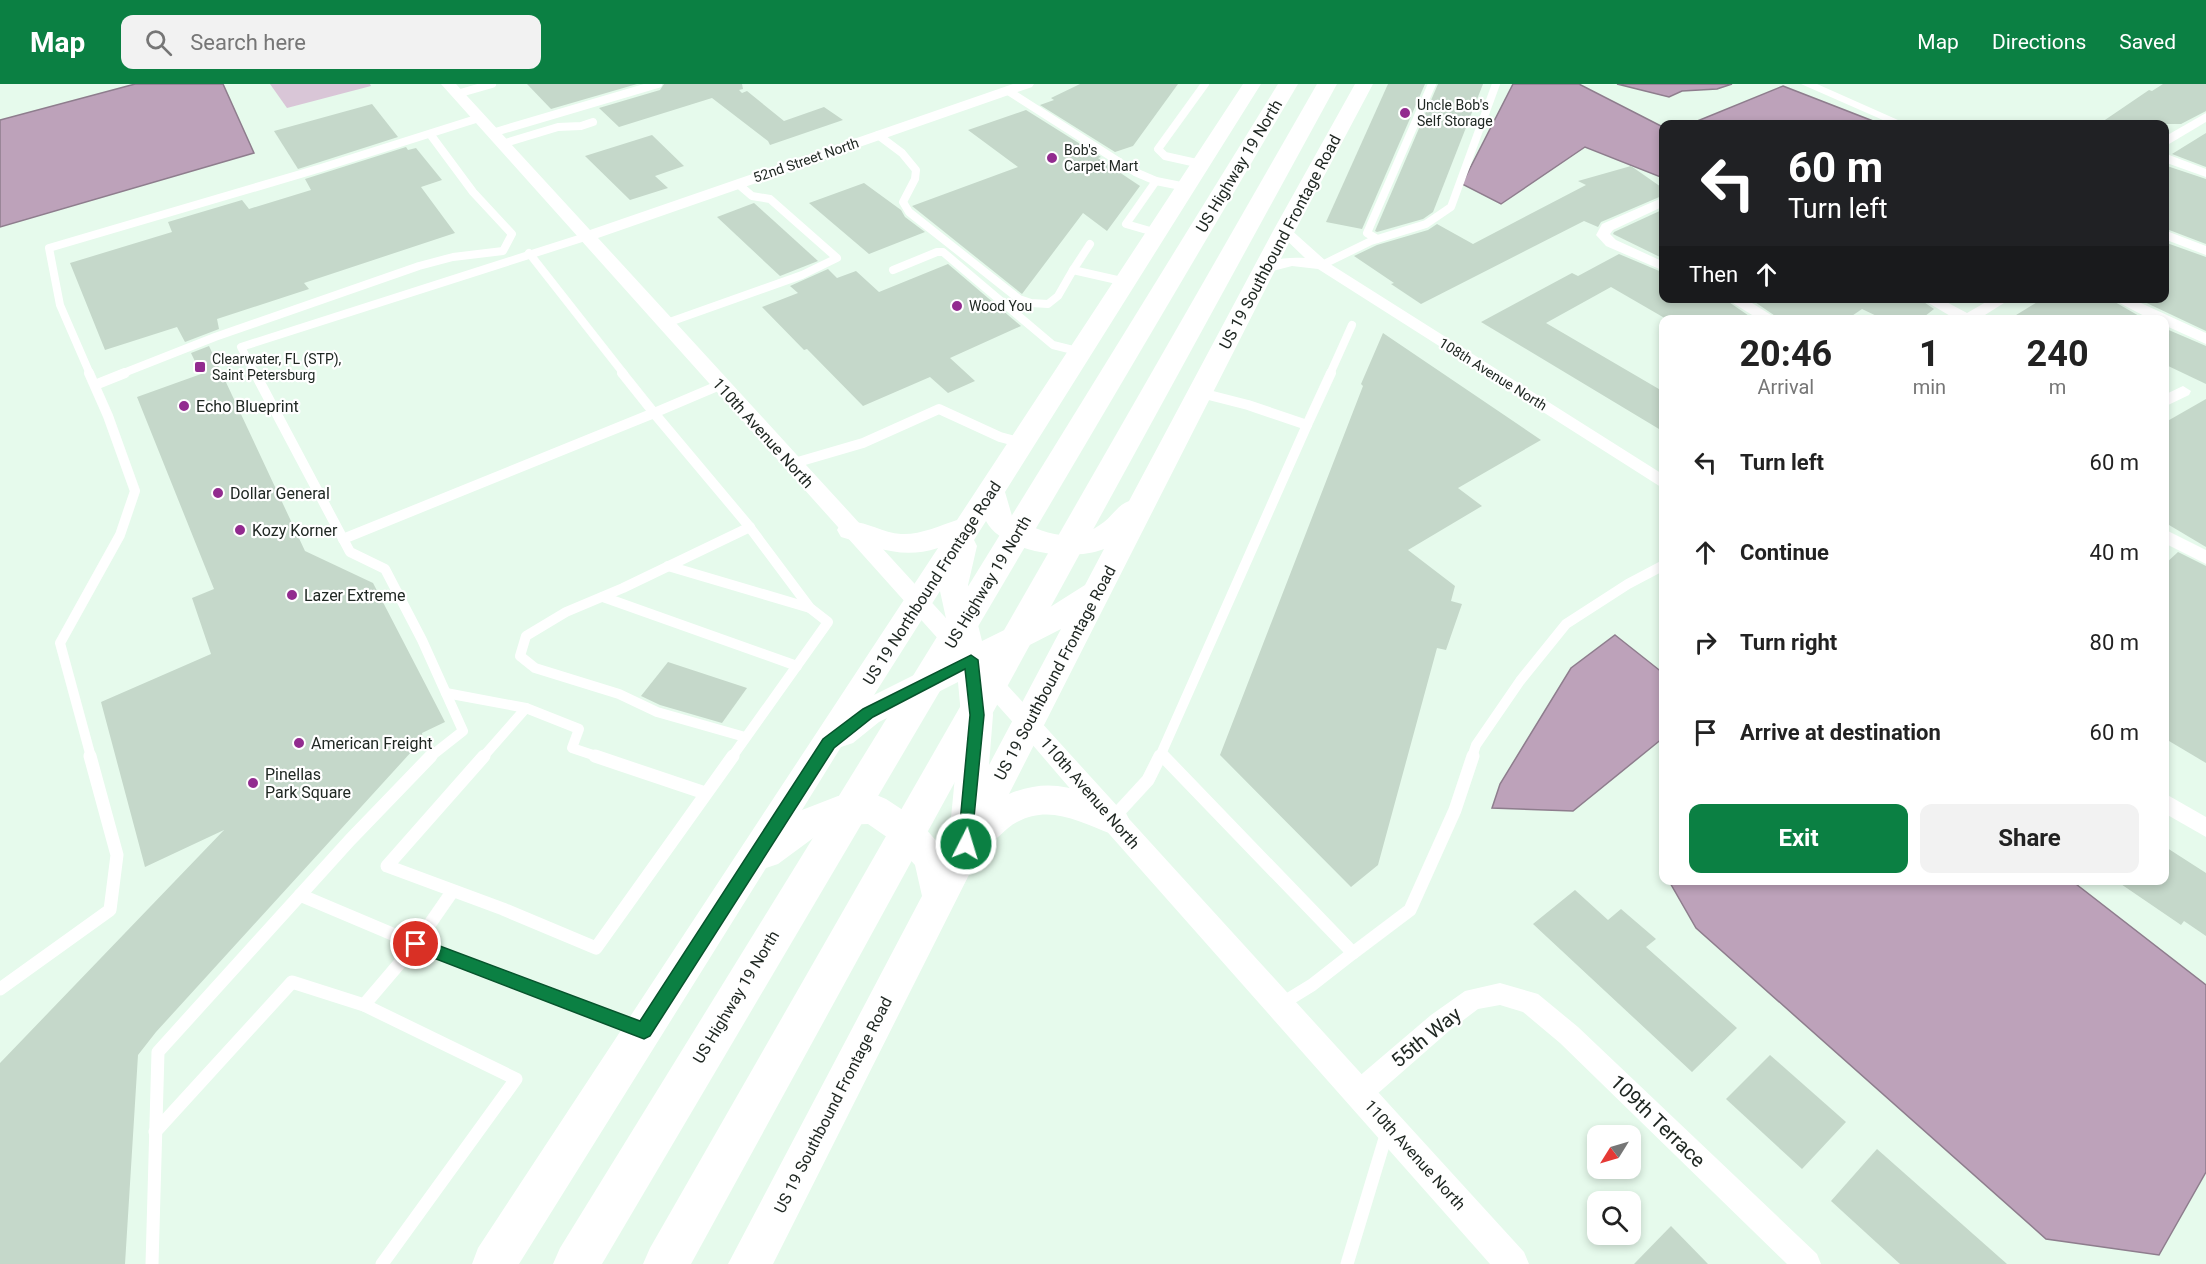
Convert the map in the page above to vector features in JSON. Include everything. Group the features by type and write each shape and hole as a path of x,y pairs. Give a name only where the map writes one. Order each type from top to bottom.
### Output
{"highway":[{"name":"US Highway 19 North","path":"576,1264 1288,84"},
{"name":"US Highway 19 North","path":"666,1264 1327,84"}],"main road":[{"name":"US 19 Northbound Frontage Road","path":"494,1264 917,601 991,492 1252,84"},
{"name":"US 19 Southbound Frontage Road","path":"750,1264 1028,722 1284,231 1364,84"},
{"path":"991,492 1000,522 1032,541 1073,546 1092,543 1114,529 1148,495"},
{"path":"851,530 900,543 923,543 968,527"},
{"path":"966,844 977,715 971,660 953,585 968,527"},
{"path":"828,743 868,713 1058,617 1098,591"},
{"path":"966,844 1003,812 1031,800 1067,800 1112,819"},
{"path":"751,863 804,825 838,811 874,809 906,831 931,858 940,897"}],"street":[{"name":"52nd Street North","path":"585,237 1027,84"},
{"path":"1807,84 1892,120"},
{"name":"110th Avenue North","path":"452,89 1028,722 1112,819 1281,1004 1512,1264"},
{"path":"2169,140 2206,117"},
{"path":"2169,159 2206,173"},
{"path":"1659,203 1607,227 1603,235 1611,243 1659,265"},
{"name":"108th Avenue North","path":"1284,231 1322,265 1659,480"},
{"path":"2169,236 2206,251"},
{"name":"108th Avenue North","path":"1264,269 1282,262 1298,260 1322,265"},
{"path":"1741,303 1763,315"},
{"path":"1936,303 1959,315"},
{"path":"1973,315 1995,303"},
{"path":"2128,303 2154,315"},
{"path":"2169,322 2206,339"},
{"path":"2169,399 2183,391"},
{"path":"2169,538 2206,558"},
{"path":"2169,805 2206,828"},
{"name":"55th Way","path":"1359,1093 1440,1023 1473,999 1500,994"},
{"name":"109th Terrace","path":"1500,994 1530,1002 1569,1035 1807,1264"}],"lane":[{"path":"452,89 492,84"},
{"path":"497,139 658,84"},
{"path":"1194,176 1158,149 1205,84"},
{"path":"1377,239 1367,233 1432,84"},
{"path":"1322,265 1377,239 1411,230 1443,216 1451,207 1496,84"},
{"path":"1008,91 1134,172 1156,181 1194,176"},
{"path":"0,989 110,909 117,855 60,642 120,535 135,490 95,385 60,305 49,248 321,168 478,118"},
{"path":"497,139 558,127 581,126 593,122"},
{"path":"95,385 202,342 419,266 453,257 503,252 512,234 473,192 430,134"},
{"path":"878,135 903,153 915,167 916,177 903,202 909,212 1019,299 1034,306 1054,303 1090,244"},
{"path":"1156,181 1126,224 1157,233"},
{"path":"664,324 802,275 837,258 770,199 752,196 738,184"},
{"path":"152,1264 158,1052 300,895 436,751 463,731 422,640 385,570 350,552 241,347 529,253 585,237"},
{"path":"892,270 937,252 943,252 1053,345 1081,352"},
{"path":"526,708 387,866 503,909 596,948 828,622 810,608 750,527 654,413 529,253"},
{"path":"1073,270 1126,282"},
{"path":"1112,819 1148,780 1161,754 1211,647 1263,523 1352,325"},
{"path":"344,539 720,385"},
{"path":"1201,393 1248,405 1307,425"},
{"path":"791,464 863,443 939,409 962,417 1003,439 1022,444"},
{"path":"745,737 657,712 619,694 535,668 520,656 526,636 566,612 603,597 750,527"},
{"path":"668,566 810,608"},
{"path":"1281,1004 1312,985 1410,910 1455,810 1476,745 1520,681 1566,624 1628,584 1659,568"},
{"path":"603,597 796,666"},
{"path":"446,693 526,708 579,729 572,748 705,793"},
{"path":"1161,754 1353,953"},
{"path":"364,1005 416,944 452,892"},
{"path":"300,895 416,944 644,1031"},
{"path":"155,1132 292,982 364,1005 516,1079 382,1264"},
{"path":"1347,1264 1389,1126"}],"shaded area":[{"path":"135,84 223,84 254,153 0,227 0,120"},
{"path":"270,84 370,84 371,86 287,108"},
{"path":"1513,84 1579,84 1659,125 1659,176 1585,147 1501,204 1462,184"},
{"path":"1617,84 1732,84 1717,89 1682,91 1669,97"},
{"path":"1783,86 1870,120 1700,120"},
{"path":"1615,635 1659,670 1659,741 1573,811 1492,808 1500,784 1571,668"},
{"path":"1671,885 2077,885 2206,985 2206,1172 2159,1255 2046,1239 1696,928"}],"building":[{"path":"527,84 637,84 551,109"},
{"path":"664,84 742,84 743,89 739,90 742,93 747,91 784,121 824,107 843,120 770,145 768,141 712,98 619,127 599,108 660,90"},
{"path":"1080,84 1178,84 1133,146 1115,152 1040,105 1054,100 1051,98"},
{"path":"1388,84 1425,84 1362,229 1326,222"},
{"path":"1438,84 1483,84 1433,212 1423,219 1377,232 1375,231"},
{"path":"2163,84 2206,84 2206,111 2181,124 2169,124 2169,120 2105,120 2149,90 2152,91"},
{"path":"372,104 398,137 298,169 274,131"},
{"path":"1026,110 1101,157 1098,158 1140,186 1107,231 1083,213 1022,294 912,206 1018,167 968,130"},
{"path":"2206,133 2206,167 2172,154"},
{"path":"652,135 684,166 655,176 668,188 630,200 585,156"},
{"path":"406,147 408,150 416,148 442,180 421,187 455,233 304,283 309,289 217,319 219,329 185,342 177,327 105,350 70,263 172,232 168,222 242,200 249,209 311,190 305,179"},
{"path":"1631,166 1659,186 1659,197 1601,222 1598,227 1584,221 1421,304 1354,256 1377,245 1428,230 1437,224 1473,244 1586,185 1578,181"},
{"path":"2169,167 2206,179 2206,244 2169,230"},
{"path":"864,183 901,210 905,217 925,232 869,254 809,203"},
{"path":"754,203 818,261 780,276 717,217"},
{"path":"1659,211 1659,257 1613,234"},
{"path":"2169,244 2206,257 2206,331 2147,303 2169,303"},
{"path":"1619,254 1659,271 1659,303 1730,303 1748,315 1659,315 1611,287 1546,323 1659,389 1659,429 1481,322 1572,273 1578,276"},
{"path":"948,264 1021,326 950,358 975,381 948,393 930,377 863,406 762,307 798,293 790,286 828,269 837,278 856,271 879,292"},
{"path":"1756,303 1925,303 1934,309 1926,315 1875,315 1862,309 1853,315 1774,315"},
{"path":"2036,303 2117,303 2137,315 2016,315"},
{"path":"2169,330 2206,346 2206,384 2169,366"},
{"path":"1383,333 1541,440 1458,488 1482,506 1408,550 1455,586 1451,601 1462,604 1446,650 1437,648 1378,865 1351,887 1220,755 1363,386 1361,384"},
{"name":"Pinellas Park Square","path":"209,346 305,551 373,583 445,722 422,733 423,739 156,1032 138,1055 125,1264 0,1264 0,1063 224,830 145,867 101,702 211,654 192,598 214,589 137,397 201,374 191,353"},
{"path":"2206,399 2206,547 2169,525 2169,420"},
{"path":"2178,552 2206,566 2206,763 2169,741 2169,560"},
{"path":"668,662 747,688 722,723 660,705 641,696"},
{"path":"2169,849 2206,873 2206,936 2184,921 2181,925 2122,885 2169,885"},
{"path":"1575,890 1608,920 1621,909 1656,939 1646,947 1737,1028 1692,1072 1533,924"},
{"path":"1770,1055 1846,1122 1802,1169 1726,1099"},
{"path":"1877,1149 2007,1264 1900,1264 1831,1201"},
{"path":"1671,1226 1708,1264 1634,1264"}],"place":[{"name":"Uncle Bob's Self Storage","path":"1405,113"},
{"name":"Bob's Carpet Mart","path":"1052,158"},
{"name":"Wood You","path":"957,306"},
{"name":"Clearwater, FL (STP), Saint Petersburg","path":"200,367"},
{"name":"Echo Blueprint","path":"184,406"},
{"name":"Dollar General","path":"218,493"},
{"name":"Kozy Korner","path":"240,530"},
{"name":"Lazer Extreme","path":"292,595"},
{"name":"American Freight","path":"299,743"},
{"name":"Pinellas Park Square","path":"253,783"}],"route":[{"path":"416,944 644,1031 828,743 868,713 971,660 977,715 966,844"}]}
